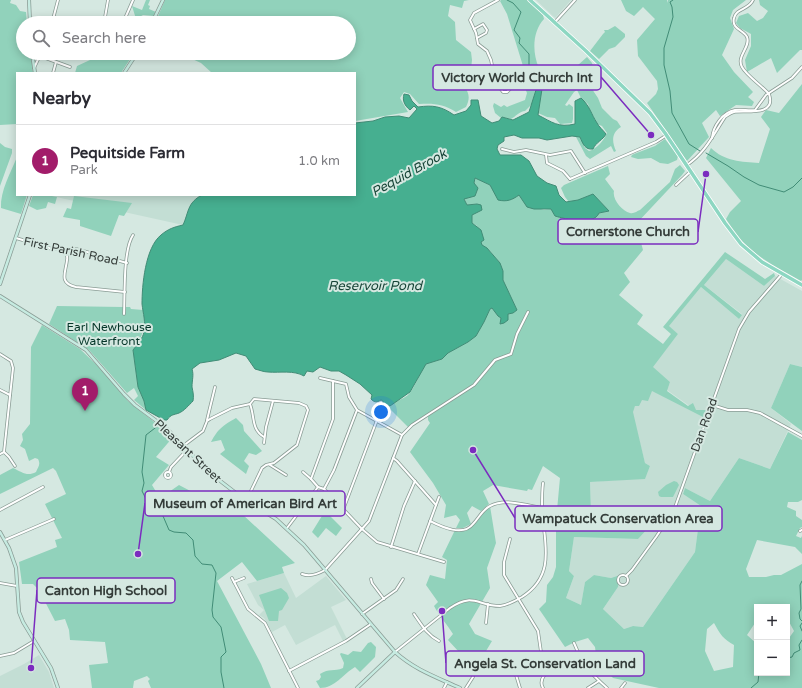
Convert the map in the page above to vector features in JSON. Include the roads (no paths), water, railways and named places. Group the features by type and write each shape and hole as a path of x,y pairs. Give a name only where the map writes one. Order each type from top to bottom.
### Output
{"main road":[{"path":"29,0 30,16"},
{"path":"155,16 163,0"},
{"path":"530,0 586,51 650,113 667,135 725,223 741,244 754,255 782,274 802,285"},
{"path":"33,60 35,72"},
{"path":"125,72 132,60"},
{"path":"0,284 30,196"},
{"name":"Pleasant Street","path":"0,296 86,350 138,408 166,428 219,480 245,500 287,528 304,545 395,652 404,660 416,668 460,688"},
{"path":"0,532 14,558 21,617 51,668 58,688"},
{"path":"357,688 395,652"}],"street":[{"path":"54,16 58,0"},
{"path":"105,16 108,0"},
{"path":"126,16 133,0"},
{"path":"497,84 506,82 510,89 507,92 503,92 497,84 494,79 490,56 478,44 470,20 472,14 498,0"},
{"path":"555,22 575,0"},
{"path":"687,165 703,152 728,114 737,112 759,112 765,109 769,103 770,96 741,65 742,55 748,41 747,36 734,24 736,14 740,10 750,6 753,0"},
{"path":"474,29 483,24 487,30 486,33 477,38"},
{"path":"34,68 38,60"},
{"path":"52,60 70,67"},
{"path":"53,72 56,62"},
{"path":"711,139 712,133 716,126 727,113 735,110 755,110 768,94 792,78 802,67"},
{"path":"546,154 547,163 564,171 570,179 656,142 667,135"},
{"path":"502,149 514,152 526,150 546,154 571,151 585,173"},
{"path":"676,185 691,171"},
{"path":"124,314 127,262 130,241 133,235"},
{"name":"First Parish Road","path":"16,238 52,249 76,250 127,262"},
{"path":"65,249 68,258 64,279 68,284 76,287 125,292"},
{"name":"Dan Road","path":"626,576 628,580 627,583 622,585 619,583 619,576 626,576 632,570 674,510 743,321 782,274"},
{"path":"302,574 309,576 318,574 325,570 362,529 372,514 402,435 412,424 474,385 495,360 511,354 517,334 528,312"},
{"path":"0,354 11,360 13,364 4,452"},
{"path":"320,378 346,384 349,398 357,410 365,413 402,435"},
{"path":"311,479 333,419 333,381"},
{"path":"183,446 203,431 207,421 215,387"},
{"path":"0,390 10,395"},
{"path":"207,421 232,408 250,404 252,401 257,399 305,405 308,410 297,445 270,465 266,465 262,468 245,500"},
{"path":"264,443 264,436 273,401"},
{"path":"250,404 254,426 258,432 264,436"},
{"path":"712,405 728,410 747,410 760,413 802,436"},
{"path":"324,489 334,470 357,410"},
{"path":"343,510 377,420"},
{"path":"169,472 171,467 187,450"},
{"path":"0,454 4,452"},
{"path":"4,452 15,466"},
{"path":"393,458 436,505"},
{"path":"270,465 286,475"},
{"path":"303,472 318,487 324,489 343,510 377,542 444,562"},
{"path":"391,547 404,506 415,481"},
{"path":"395,652 450,608 460,602 472,600 503,606 519,599 534,586 544,568 547,551 542,508 543,483"},
{"path":"0,510 43,487"},
{"path":"287,528 318,487"},
{"path":"418,554 439,497"},
{"path":"430,521 460,531 470,527 490,506 499,503 510,503 542,508"},
{"path":"5,540 54,519"},
{"path":"510,539 503,571 538,631 541,652"},
{"path":"232,578 248,609 265,623 288,671 298,688"},
{"path":"234,582 244,578"},
{"path":"371,579 372,583 384,599"},
{"path":"362,614 396,590 403,579"},
{"path":"0,583 18,586"},
{"path":"486,623 488,604"},
{"path":"414,614 430,636 439,640"},
{"path":"288,671 346,641 371,624"},
{"path":"0,656 14,652 34,641"},
{"path":"574,643 578,654 588,670 607,688"},
{"path":"543,688 541,681 554,666 578,654"},
{"path":"501,655 510,662 516,674 520,688"},
{"path":"466,688 473,677"},
{"path":"588,688 599,681"},
{"path":"444,688 447,682"},
{"path":"621,688 625,683"}],"water":[{"name":"Reservoir Pond","path":"542,89 538,115 560,125 575,124 575,101 581,98 606,134 605,136 593,149 588,149 580,137 572,136 547,140 539,138 522,138 514,135 504,137 504,141 498,145 497,149 500,155 521,155 529,161 537,176 547,183 556,186 559,195 566,202 578,200 593,194 609,211 599,213 596,217 586,220 572,220 555,216 551,209 534,209 527,207 519,195 509,200 498,200 490,185 475,178 474,183 478,188 475,196 464,199 467,205 481,205 482,210 472,215 472,223 481,230 484,240 481,242 482,245 487,248 500,263 503,271 503,280 517,310 508,314 508,320 500,324 501,318 492,308 490,309 476,336 448,353 442,359 426,364 410,392 390,406 383,405 383,401 381,400 376,402 373,401 371,399 372,395 360,384 339,371 331,371 320,367 313,372 307,371 304,376 291,372 265,372 255,369 246,356 236,353 219,360 200,363 192,369 193,401 181,412 171,416 167,420 164,420 146,410 138,387 133,350 140,341 145,329 142,304 143,287 148,258 151,249 161,235 174,227 183,225 189,208 197,198 200,196 356,196 356,123 373,121 385,117 399,116 409,118 417,109 414,106 410,110 407,107 404,103 404,94 409,95 418,107 437,107 454,115 466,111 471,105 471,100 478,100 481,116 492,123 499,121 502,117 513,120 529,112 536,90"}],"waterway":[{"name":"Pequid Brook","path":"507,0 513,3 521,12 514,30 520,38 519,43 529,54 529,75 531,81 537,84 540,89 539,90"},
{"path":"673,0 670,2 673,17 664,48 664,65 670,91 672,113 689,144 700,151"},
{"path":"706,153 759,185 784,192 793,187 802,178"},
{"name":"Pequid Brook","path":"159,425 146,435 142,472 144,483 142,491 149,505 154,509 154,513 159,513 163,516 169,530 186,533 193,540 195,556 202,564 212,565 216,573 212,610 213,617 221,627 226,652 221,657 221,672 224,688"},
{"path":"802,581 800,585 801,609 799,613 802,621"},
{"path":"802,623 800,626 802,631"},
{"path":"790,657 800,650 799,645 802,640"},
{"path":"751,688 758,682 759,676"}],"place":[{"name":"Victory World Church Int","path":"651,135"},
{"name":"Cornerstone Church","path":"706,174"},
{"name":"Pequitside Farm","path":"85,411"},
{"name":"Wampatuck Conservation Area","path":"473,450"},
{"name":"Museum of American Bird Art","path":"138,554"},
{"name":"Angela St. Conservation Land","path":"442,611"},
{"name":"Canton High School","path":"31,668"}],"park label":[{"name":"Earl Newhouse Waterfront","path":"109,334"}]}
